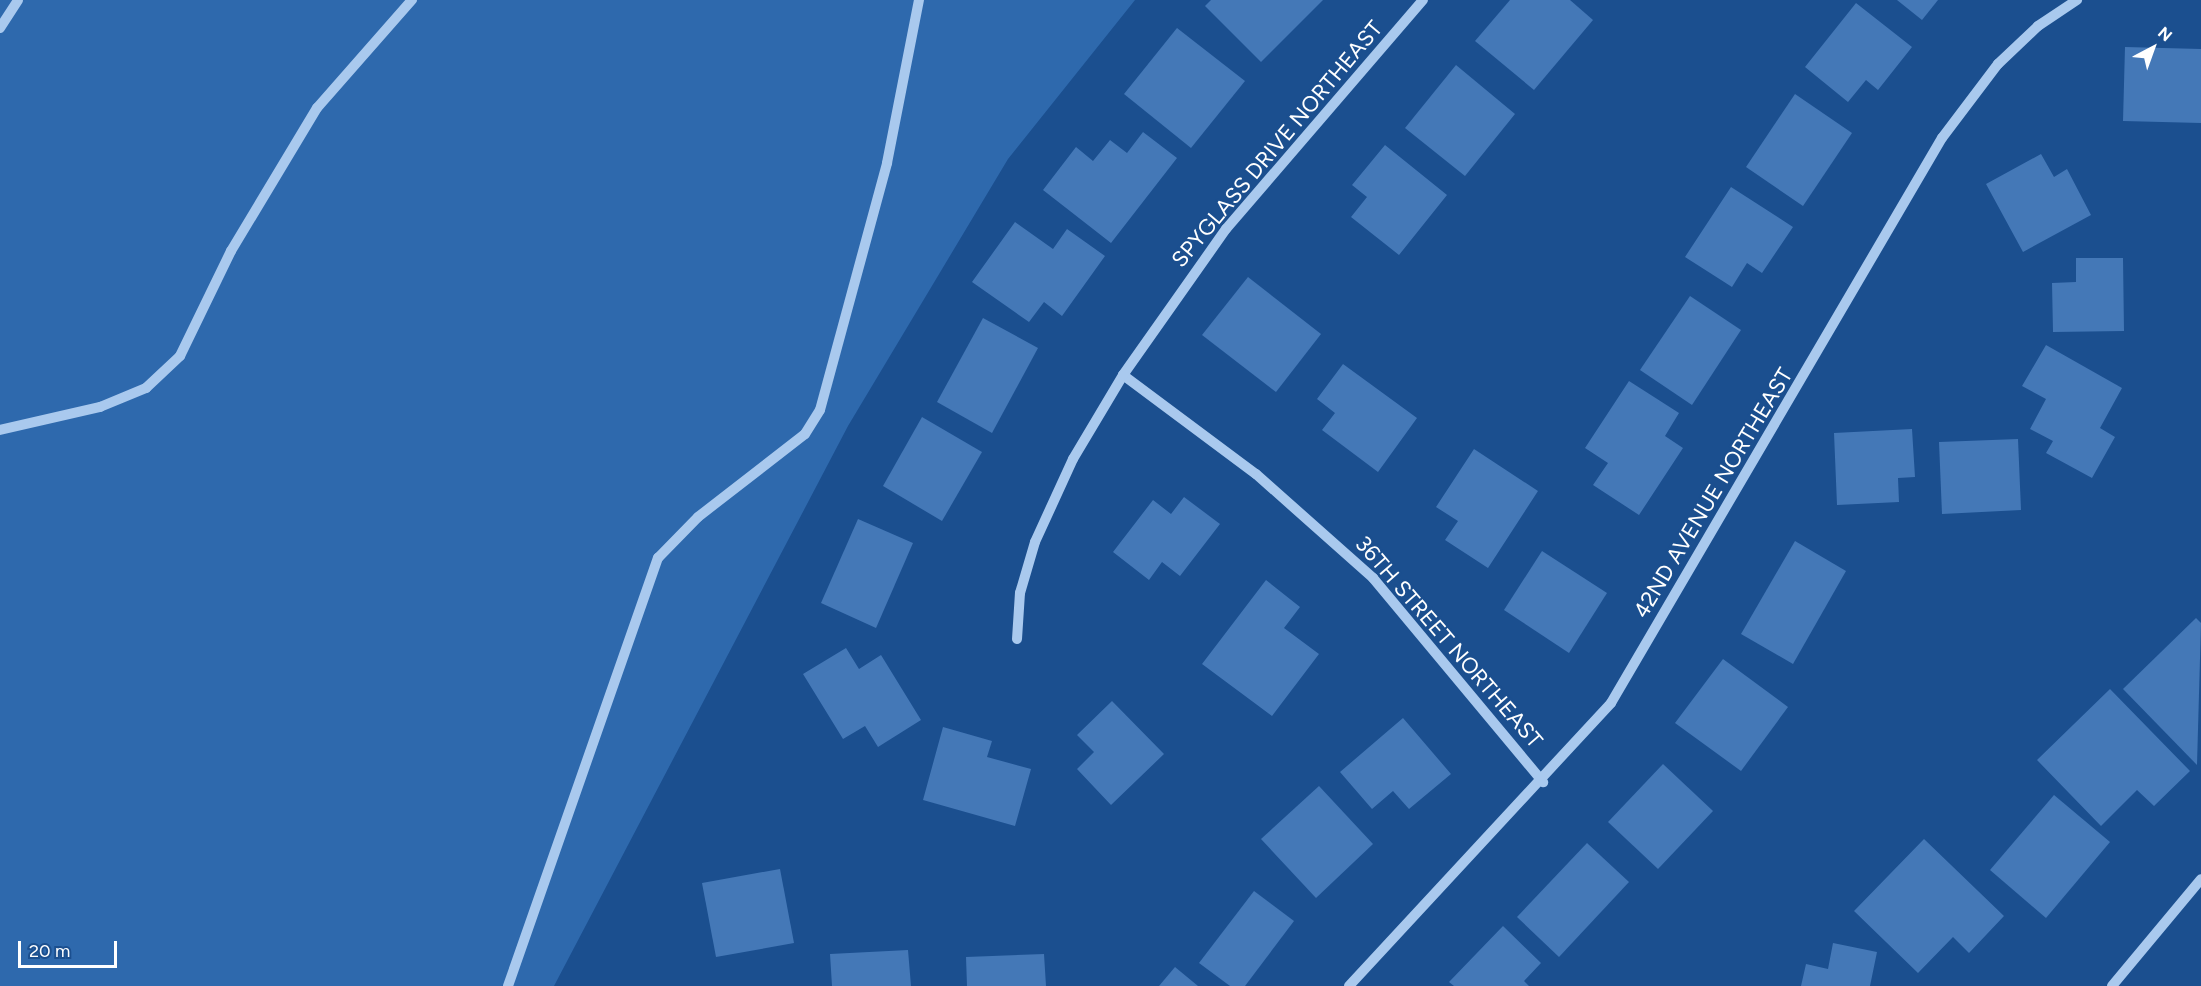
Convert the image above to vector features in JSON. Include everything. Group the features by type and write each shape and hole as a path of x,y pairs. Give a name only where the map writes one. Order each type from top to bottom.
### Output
{"street":[{"path":"0,28 18,0"},
{"path":"0,430 100,407 146,388 180,356 231,251 317,108 412,0"},
{"path":"508,986 658,558 698,517 804,434 820,410 887,163 919,0"},
{"name":"SPYGLASS DRIVE NORTHEAST","path":"1017,639 1020,593 1035,542 1073,459 1124,375 1226,229 1424,0"},
{"name":"42ND AVENUE NORTHEAST","path":"1349,986 1543,782 1611,703 1942,138 1998,64 2038,26 2078,0"},
{"name":"36TH STREET NORTHEAST","path":"1124,375 1256,474 1373,578 1543,782"},
{"path":"2112,986 2201,879"}],"shaded area":[{"path":"0,0 1135,0 1008,159 848,426 554,986 0,986"}],"building":[{"path":"1211,0 1323,0 1261,62 1205,6"},
{"path":"1510,0 1570,0 1593,20 1534,90 1475,41"},
{"path":"1897,0 1938,0 1922,20"},
{"path":"1856,3 1912,47 1878,90 1866,80 1848,102 1805,67"},
{"path":"1177,28 1245,81 1191,148 1124,94"},
{"path":"2125,47 2201,49 2201,123 2123,121"},
{"path":"1456,65 1515,114 1465,176 1405,128"},
{"path":"1795,94 1852,133 1803,206 1746,167"},
{"path":"1143,132 1177,158 1111,243 1043,190 1076,147 1093,161 1110,140 1127,153"},
{"path":"1385,145 1447,195 1399,255 1351,217 1367,197 1352,185"},
{"path":"2041,154 2054,177 2067,169 2091,215 2023,252 1986,184"},
{"path":"1731,187 1793,227 1762,273 1747,263 1732,287 1685,257"},
{"path":"1015,222 1053,249 1067,229 1105,256 1062,316 1044,302 1029,322 972,282"},
{"path":"2076,258 2123,258 2124,331 2053,332 2052,283 2076,282"},
{"path":"1248,277 1321,334 1276,392 1202,335"},
{"path":"1690,296 1741,330 1692,405 1640,370"},
{"path":"983,318 1038,348 992,433 937,402"},
{"path":"2046,345 2122,388 2100,428 2115,437 2092,478 2046,453 2053,441 2030,429 2046,399 2022,386"},
{"path":"1343,364 1417,418 1378,472 1322,430 1335,413 1317,399"},
{"path":"1629,381 1679,413 1665,436 1683,448 1639,515 1593,485 1608,463 1585,448"},
{"path":"922,417 982,452 942,521 883,486"},
{"path":"1912,429 1915,477 1898,478 1899,502 1837,505 1834,433"},
{"path":"2018,439 2021,510 1942,514 1939,442"},
{"path":"1474,449 1538,491 1488,568 1445,540 1458,521 1436,507"},
{"path":"1184,497 1220,524 1180,576 1162,562 1149,580 1113,552 1153,500 1171,514"},
{"path":"858,519 913,543 876,628 821,603"},
{"path":"1795,541 1846,571 1793,664 1741,634"},
{"path":"1542,551 1607,593 1569,653 1504,610"},
{"path":"1266,580 1300,607 1284,628 1319,654 1272,716 1202,664"},
{"path":"2196,618 2201,623 2197,765 2123,689"},
{"path":"846,648 859,669 881,655 921,720 878,747 865,726 843,739 803,674"},
{"path":"1723,659 1788,707 1741,771 1675,723"},
{"path":"2110,689 2190,771 2154,806 2137,790 2101,826 2037,760"},
{"path":"1112,701 1164,754 1111,805 1077,769 1094,752 1077,735"},
{"path":"1403,718 1451,774 1409,809 1393,791 1372,809 1340,772"},
{"path":"943,727 992,741 987,757 1031,769 1015,826 923,800"},
{"path":"1663,764 1713,811 1658,869 1608,822"},
{"path":"1319,786 1373,844 1316,898 1261,839"},
{"path":"2054,795 2110,842 2046,918 1990,870"},
{"path":"1924,839 2004,916 1969,953 1953,937 1918,973 1854,911"},
{"path":"1587,843 1629,882 1559,957 1517,917"},
{"path":"780,869 794,943 716,957 702,883"},
{"path":"1254,891 1294,921 1245,986 1230,986 1199,963"},
{"path":"1503,926 1541,963 1524,981 1529,986 1454,986 1449,982"},
{"path":"1833,943 1877,952 1870,986 1801,986 1806,964 1828,969"},
{"path":"908,950 911,986 832,986 830,954"},
{"path":"1044,954 1046,986 967,986 966,957"},
{"path":"1175,967 1198,986 1159,986"}]}
